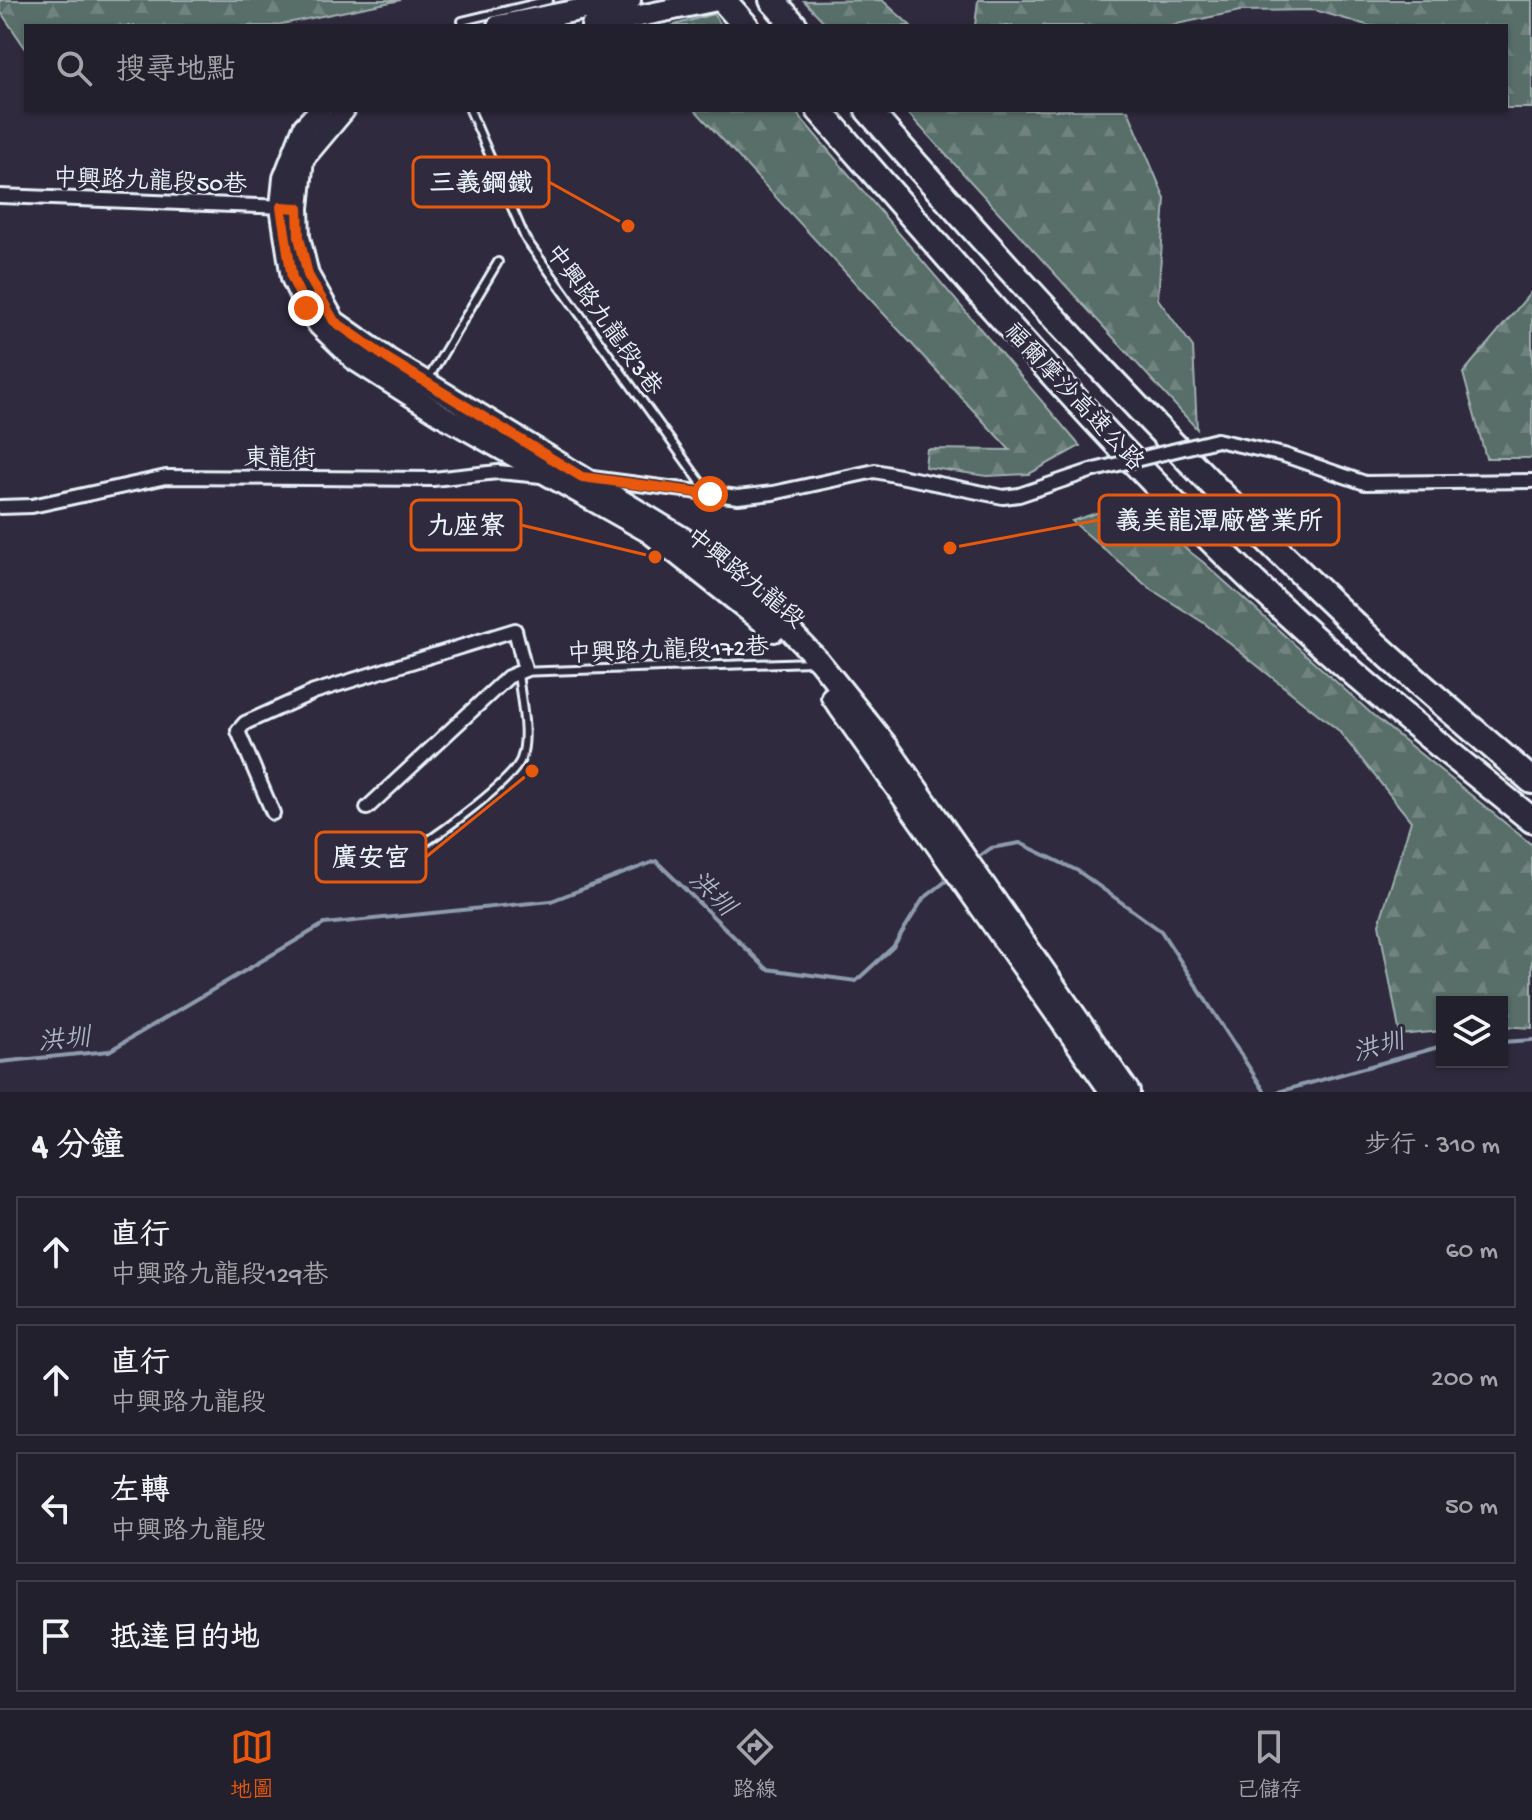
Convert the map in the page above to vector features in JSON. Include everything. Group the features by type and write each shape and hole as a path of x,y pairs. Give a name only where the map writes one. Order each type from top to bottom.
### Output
{"highway":[{"path":"723,0 744,24"},
{"path":"772,0 793,24"},
{"name":"福爾摩沙高速公路","path":"821,112 1039,359 1193,520 1340,661 1532,820"},
{"name":"福爾摩沙高速公路","path":"870,112 1100,368 1230,502 1356,626 1532,781"}],"main road":[{"path":"504,24 551,8 630,0"},
{"path":"602,24 717,0"},
{"name":"中興路九龍段","path":"318,112 304,127 284,178 308,275 334,321 649,532 812,662"},
{"name":"中興路九龍段","path":"342,112 303,159 290,207 292,278 306,308 320,326 355,360 563,476 683,538 752,591 888,747 975,888"},
{"path":"975,888 1111,1092"},
{"path":"975,888 1129,1092"}],"street":[{"name":"中興路九龍段50巷","path":"0,196 290,207"},
{"name":"東龍街","path":"0,507 32,506 166,477 433,479 498,472 563,476 738,497 773,493 875,471 1003,497 1019,495 1090,471 1217,440 1284,455 1365,483 1532,481"},
{"path":"273,813 238,731 245,723 314,692 515,630 525,670 508,677 367,808"}],"lane":[{"path":"463,24 462,21 551,8"},
{"name":"中興路九龍段3巷","path":"471,112 525,238 710,494"},
{"path":"426,382 498,262"},
{"name":"中興路九龍段172巷","path":"518,672 812,662"},
{"path":"417,848 455,824 520,762 524,741 518,672"}],"green space":[{"path":"0,0 401,0 282,24 24,24 24,46 0,11"},
{"path":"882,0 909,24 826,24 804,1"},
{"path":"978,0 1532,0 1532,108 1508,108 1508,24 1363,24 1314,10 1240,11 1177,24 975,24"},
{"path":"713,14 720,24 678,24"},
{"path":"697,112 796,112 1080,446 1029,474 987,476 925,467 927,449 1010,450"},
{"path":"907,112 1129,112 1165,199 1158,299 1193,347 1197,429"},
{"path":"1532,291 1532,458 1486,458 1463,373"},
{"path":"1127,503 1203,562 1374,716 1532,845 1532,1028 1508,1026 1508,996 1436,996 1436,1032 1400,1035 1379,924 1411,821 1338,730 1204,623 1149,588 1072,521"}],"waterway":[{"name":"洪圳","path":"973,861 991,848 1020,843 1078,871 1161,931 1265,1092"},
{"name":"洪圳","path":"0,1062 109,1051 324,924 551,901 656,861 767,969 856,981 893,947 923,899 950,878"},
{"name":"洪圳","path":"1508,1042 1532,1040"},
{"name":"洪圳","path":"1278,1092 1436,1048"}],"place":[{"name":"三義鋼鐵","path":"628,226"},
{"name":"義美龍潭廠營業所","path":"950,548"},
{"name":"九座寮","path":"655,557"},
{"name":"廣安宮","path":"532,771"}],"route":[{"path":"306,308 292,278 281,207 298,208 299,237 308,275 334,321 388,359 582,477 710,494"}]}
